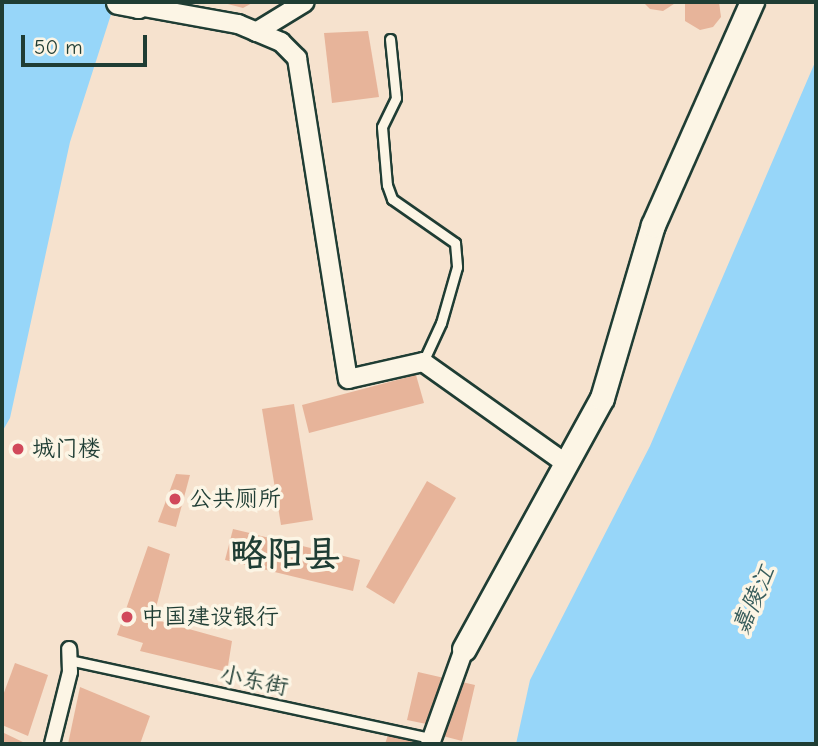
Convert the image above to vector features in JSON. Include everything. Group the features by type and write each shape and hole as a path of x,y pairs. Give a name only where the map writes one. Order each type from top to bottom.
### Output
{"street":[{"path":"256,32 304,2"},
{"path":"431,741 464,649 568,465 602,398 653,225 752,2"},
{"path":"133,7 256,32 281,42 297,58 348,379 422,362 568,465"},
{"path":"52,744 69,654"}],"lane":[{"path":"390,39 396,98 382,127 387,185 392,199 455,243 457,267 441,323 422,362"},
{"name":"小东街","path":"69,654 431,741"}],"water":[{"path":"2,2 115,2 70,142 10,418 2,432"},
{"name":"嘉陵江","path":"816,60 816,744 516,744 530,680 650,446"}],"building":[{"path":"220,2 254,2 243,8"},
{"path":"643,2 677,2 663,11 650,9"},
{"path":"685,2 719,2 721,17 713,27 700,30 685,21"},
{"path":"368,31 379,97 332,103 324,33"},
{"path":"416,375 424,403 309,433 302,405"},
{"path":"294,404 313,520 281,525 262,409"},
{"name":"公共厕所","path":"176,474 190,475 176,527 158,522"},
{"path":"427,481 456,498 394,604 366,587"},
{"path":"233,529 360,560 353,591 225,560"},
{"path":"148,546 170,554 153,619 232,641 227,672 140,651 143,643 117,635"},
{"path":"15,663 48,675 28,736 2,725 2,698"},
{"path":"418,672 475,685 462,741 439,735 441,727 407,720"},
{"path":"80,687 150,716 140,744 68,744"},
{"path":"2,732 27,744 2,744"},
{"path":"388,735 418,743 418,744 385,744"}],"place":[{"name":"城门楼","path":"18,449"},
{"name":"公共厕所","path":"175,499"},
{"name":"中国建设银行","path":"127,617"}],"district":[{"name":"略阳县","path":"285,554"}]}
